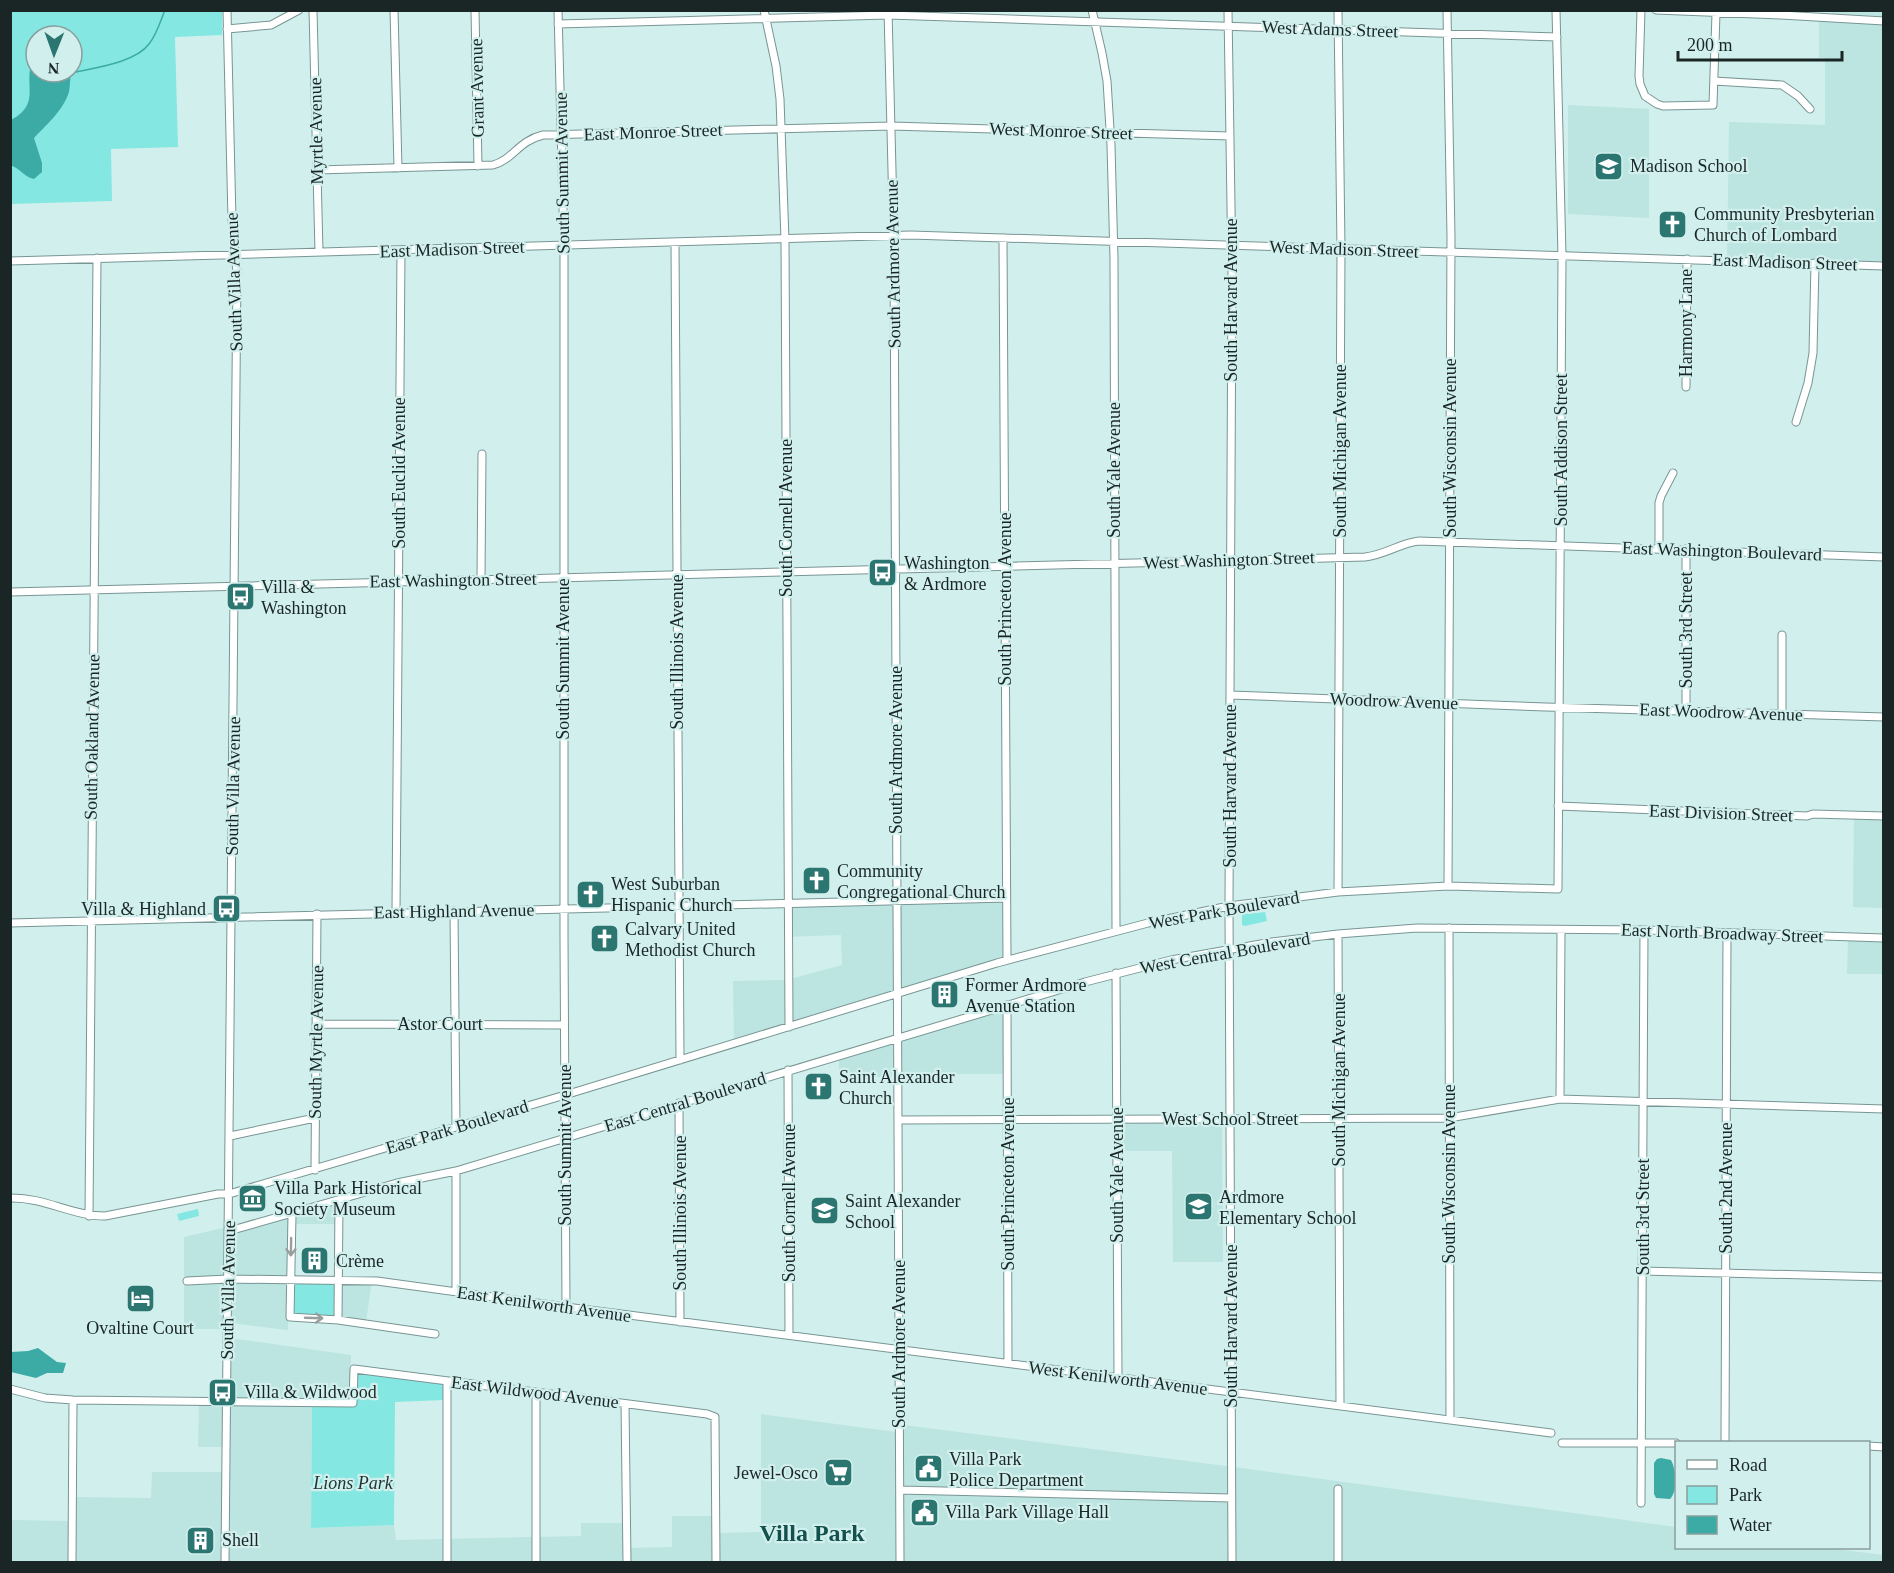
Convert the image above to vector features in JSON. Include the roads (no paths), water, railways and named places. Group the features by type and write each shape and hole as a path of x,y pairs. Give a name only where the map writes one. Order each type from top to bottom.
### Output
{"street":[{"name":"South Villa Avenue","path":"225,1563 237,273 232,220 227,10"},
{"path":"227,29 271,25 299,10"},
{"name":"Myrtle Avenue","path":"314,10 319,252"},
{"path":"394,10 398,168"},
{"name":"Grant Avenue","path":"475,10 478,166"},
{"name":"South Summit Avenue","path":"558,10 564,246 566,1307"},
{"name":"South Yale Avenue","path":"1092,10 1107,81 1113,242 1116,931"},
{"name":"South Harvard Avenue","path":"1228,10 1232,246 1229,906 1232,1563"},
{"name":"South Michigan Avenue","path":"1338,10 1341,249 1338,892"},
{"name":"South Wisconsin Avenue","path":"1447,10 1451,253 1448,886"},
{"name":"South Addison Street","path":"1556,10 1562,256 1558,889"},
{"path":"1641,10 1639,76 1641,87 1645,96 1663,106 1713,105 1716,13"},
{"path":"1656,10 1884,21"},
{"name":"West Adams Street","path":"558,24 766,14 888,13 1557,37"},
{"name":"South Ardmore Avenue","path":"888,13 894,236 900,1563"},
{"name":"South Cornell Avenue","path":"766,14 778,81 785,240 789,1027"},
{"path":"1714,81 1782,85 1798,96 1810,109"},
{"name":"East Monroe Street","path":"317,170 498,164 523,143 535,137 561,135 891,126"},
{"name":"West Monroe Street","path":"891,126 1230,136"},
{"name":"East Madison Street","path":"10,261 894,236"},
{"name":"West Madison Street","path":"894,236 1687,259"},
{"name":"South Princeton Avenue","path":"1003,238 1006,960"},
{"name":"South Illinois Avenue","path":"675,243 680,1060"},
{"name":"South Euclid Avenue","path":"396,912 401,250"},
{"name":"South Oakland Avenue","path":"89,1216 97,258"},
{"name":"East Madison Street","path":"1687,259 1884,266"},
{"name":"Harmony Lane","path":"1686,387 1687,259"},
{"path":"1796,422 1808,382 1813,353 1815,263"},
{"path":"481,579 482,454"},
{"path":"1659,548 1659,503 1673,473"},
{"name":"West Washington Street","path":"895,570 1374,556 1412,542 1560,546"},
{"name":"East Washington Boulevard","path":"1560,546 1884,557"},
{"name":"South 3rd Street","path":"1686,549 1686,711"},
{"name":"East Washington Street","path":"10,592 895,570"},
{"path":"1782,635 1782,714"},
{"name":"Woodrow Avenue","path":"1230,695 1559,707"},
{"name":"East Woodrow Avenue","path":"1559,707 1884,717"},
{"name":"East Division Street","path":"1558,806 1797,816 1813,814 1884,816"},
{"name":"West Park Boulevard","path":"898,992 1116,931 1229,906 1338,892 1448,886 1558,889"},
{"name":"East Highland Avenue","path":"10,923 1006,898"},
{"path":"454,911 456,1127"},
{"name":"South Myrtle Avenue","path":"315,1170 317,914"},
{"name":"South Wisconsin Avenue","path":"1449,928 1450,1420"},
{"name":"West Central Boulevard","path":"898,1037 1116,973 1229,949 1338,934 1449,928 1561,931"},
{"name":"South 3rd Street","path":"1641,1503 1644,930"},
{"name":"East North Broadway Street","path":"1561,931 1644,930 1884,938"},
{"path":"1560,1099 1561,931"},
{"name":"South 2nd Avenue","path":"1725,1441 1727,933"},
{"name":"South Michigan Avenue","path":"1338,934 1340,1406"},
{"name":"South Yale Avenue","path":"1116,973 1118,1378"},
{"name":"East Park Boulevard","path":"10,1198 31,1199 89,1216 105,1216 218,1194 229,1194 565,1095 898,992"},
{"name":"South Princeton Avenue","path":"1007,1005 1008,1364"},
{"name":"Astor Court","path":"316,1024 564,1025"},
{"name":"East Central Boulevard","path":"229,1232 397,1183 456,1171 898,1037"},
{"name":"South Cornell Avenue","path":"789,1070 789,1335"},
{"name":"West School Street","path":"898,1120 1449,1118 1560,1099 1884,1109"},
{"name":"South Illinois Avenue","path":"679,1103 680,1322"},
{"path":"230,1136 315,1118"},
{"path":"456,1171 456,1292"},
{"path":"338,1320 339,1201"},
{"path":"292,1215 290,1317 338,1320 435,1334"},
{"path":"1642,1271 1884,1277"},
{"name":"East Kenilworth Avenue","path":"187,1281 228,1279 377,1281 899,1349"},
{"name":"West Kenilworth Avenue","path":"899,1349 1551,1433"},
{"name":"East Wildwood Avenue","path":"227,1402 353,1403 354,1369 715,1417 716,1563"},
{"path":"447,1381 447,1563"},
{"path":"10,1389 45,1398 73,1400 227,1402"},
{"path":"536,1392 536,1563"},
{"path":"72,1563 73,1400"},
{"path":"625,1404 627,1563"},
{"path":"1562,1443 1675,1443"},
{"path":"1338,1489 1338,1563"},
{"path":"900,1490 1231,1498"}],"water":[{"path":"30,84 70,84 63,106 34,138 42,163 42,172 34,179 10,165 11,120 26,107"},
{"path":"38,1348 57,1362 66,1363 63,1373 47,1373 36,1378 11,1372 11,1352"},
{"path":"1661,1458 1671,1460 1674,1469 1675,1486 1670,1499 1656,1498 1654,1494 1654,1463"}],"waterway":[{"path":"84,70 113,64 143,50 154,36 165,10"}],"place":[{"name":"Madison School","path":"1609,166"},
{"name":"Community Presbyterian Church of Lombard","path":"1673,224"},
{"name":"Washington & Ardmore","path":"883,573"},
{"name":"Villa & Washington","path":"240,597"},
{"name":"Community Congregational Church","path":"816,881"},
{"name":"West Suburban Hispanic Church","path":"590,894"},
{"name":"Villa & Highland","path":"227,909"},
{"name":"Calvary United Methodist Church","path":"604,939"},
{"name":"Former Ardmore Avenue Station","path":"944,995"},
{"name":"Saint Alexander Church","path":"818,1087"},
{"name":"Villa Park Historical Society Museum","path":"253,1198"},
{"name":"Ardmore Elementary School","path":"1198,1207"},
{"name":"Saint Alexander School","path":"824,1211"},
{"name":"Crème","path":"315,1261"},
{"name":"Ovaltine Court","path":"140,1299"},
{"name":"Villa & Wildwood","path":"223,1392"},
{"name":"Villa Park Police Department","path":"928,1469"},
{"name":"Jewel-Osco","path":"839,1473"},
{"name":"Villa Park Village Hall","path":"924,1512"},
{"name":"Shell","path":"201,1540"}],"district":[{"name":"Villa Park","path":"812,1533"}],"park label":[{"name":"Lions Park","path":"353,1483"}]}
